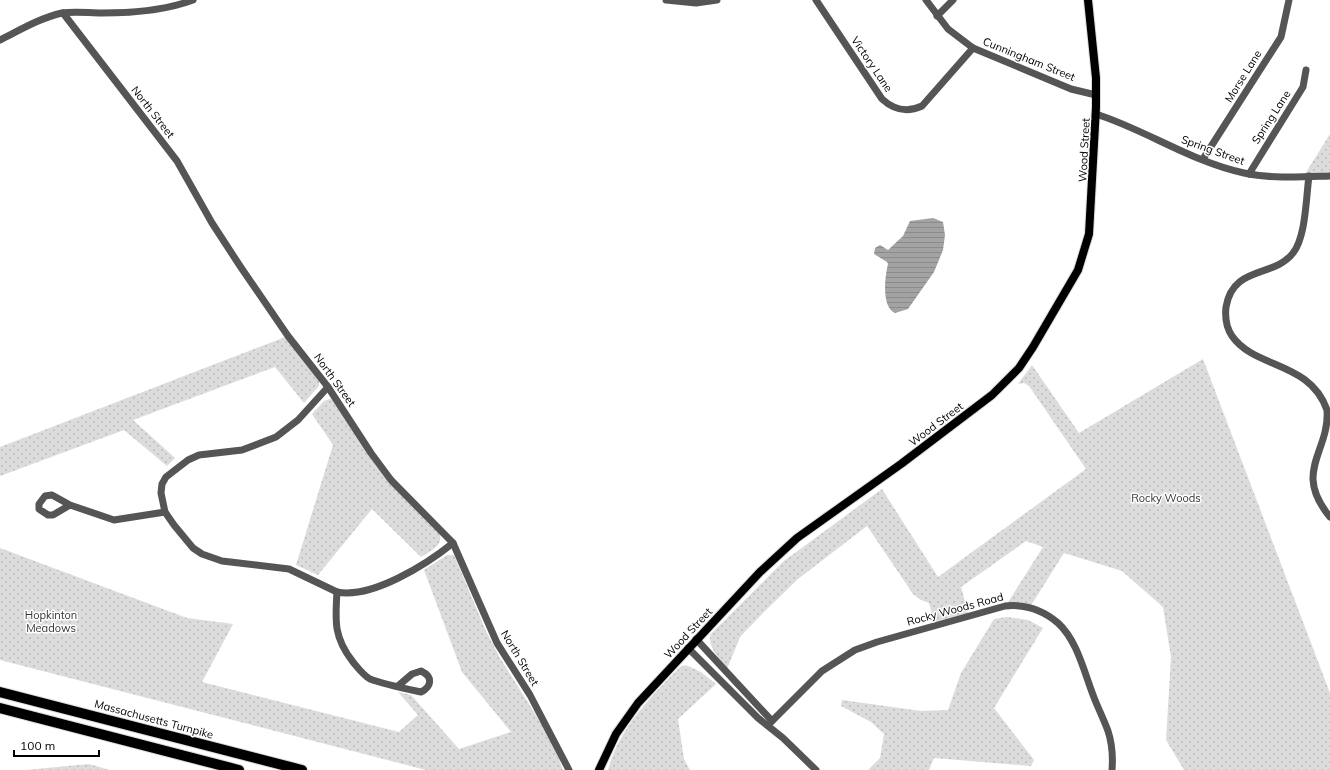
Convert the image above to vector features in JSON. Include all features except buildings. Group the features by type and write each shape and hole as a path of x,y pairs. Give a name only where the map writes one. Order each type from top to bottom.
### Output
{"highway":[{"name":"Massachusetts Turnpike","path":"0,692 302,770"},
{"path":"0,708 239,770"}],"main road":[{"name":"Wood Street","path":"599,770 610,745 630,713 696,639 760,572 790,544 902,464 992,395 1019,368 1066,293 1078,270 1087,246 1090,221 1096,114 1095,63 1088,0"}],"street":[{"path":"0,40 37,22 63,13 116,13 158,9 176,6 193,0"},
{"path":"666,0 696,3 717,0"},
{"name":"Victory Lane","path":"816,0 882,99 893,108 900,110 922,106 973,48"},
{"name":"Cunningham Street","path":"926,0 937,16 954,35 973,48 1071,89 1096,95"},
{"path":"937,16 953,0"},
{"name":"Morse Lane","path":"1203,159 1281,36 1289,0"},
{"name":"North Street","path":"63,13 177,161 212,223 240,266 288,336 328,387 371,453 392,480 453,543 496,643 530,695 569,770"},
{"name":"Spring Lane","path":"1249,174 1303,87 1306,70"},
{"name":"Spring Street","path":"1096,114 1112,119 1147,136 1203,159 1249,174 1330,176"},
{"path":"1309,176 1300,237 1296,249 1284,261 1249,275 1235,286 1227,300 1226,317 1228,330 1238,343 1302,377 1315,388 1324,402 1329,418 1329,431 1317,467 1315,488 1318,500 1330,517"},
{"path":"328,387 298,420 276,437 242,450 199,455 188,460 166,477 162,484 165,512 193,548 209,558 289,569 338,592 358,593 407,574 425,564 453,543"},
{"path":"70,505 114,520 165,512"},
{"path":"338,592 335,620 343,649 360,671 370,678 398,686"},
{"name":"Rocky Woods Road","path":"770,724 822,672 855,650 912,632 1005,606 1018,604 1040,612 1058,623 1066,633 1108,731 1111,746 1112,770"},
{"path":"696,639 770,724 816,770"},
{"path":"688,648 758,718 770,724"}],"green space":[{"path":"1330,134 1330,173 1305,174"},
{"path":"288,336 319,381 319,386 304,403 275,367 133,420 175,458 167,466 124,430 0,476 0,447"},
{"name":"Rocky Woods","path":"1203,359 1330,693 1330,770 1184,770 1166,740 1171,657 1163,607 1122,571 1064,553 1030,607 1007,604 1043,547 1026,541 961,587 968,613 934,622 929,603 921,600 913,594 867,526 798,579 766,610 740,637 727,669 712,648 710,638 711,634 784,561 882,489 938,577 1086,469 1029,386 1024,383 1018,384 1032,365 1079,433"},
{"path":"330,399 333,400 350,426 439,532 440,541 436,547 421,557 372,509 318,575 296,565 333,445 312,414 324,401"},
{"name":"Hopkinton Meadows","path":"0,548 187,618 233,624 202,682 399,732 418,715 398,692 411,695 459,749 511,732 462,672 424,570 447,555 454,555 486,631 500,658 546,731 555,748 563,770 426,770 0,660"},
{"path":"1007,617 1028,620 1043,628 994,708 1034,760 1031,766 934,758 929,770 868,770 880,758 884,734 871,722 841,706 842,700 921,711 948,710 961,673 994,619"},
{"path":"686,665 701,672 716,684 678,719 684,759 690,770 608,770 620,740 637,714 680,667"},
{"path":"89,764 110,770 25,770"}],"shaded area":[{"path":"933,218 943,222 945,235 943,250 934,272 908,309 895,313 891,310 888,304 885,291 888,264 874,254 875,248 880,245 888,250 903,236 910,221"}]}
